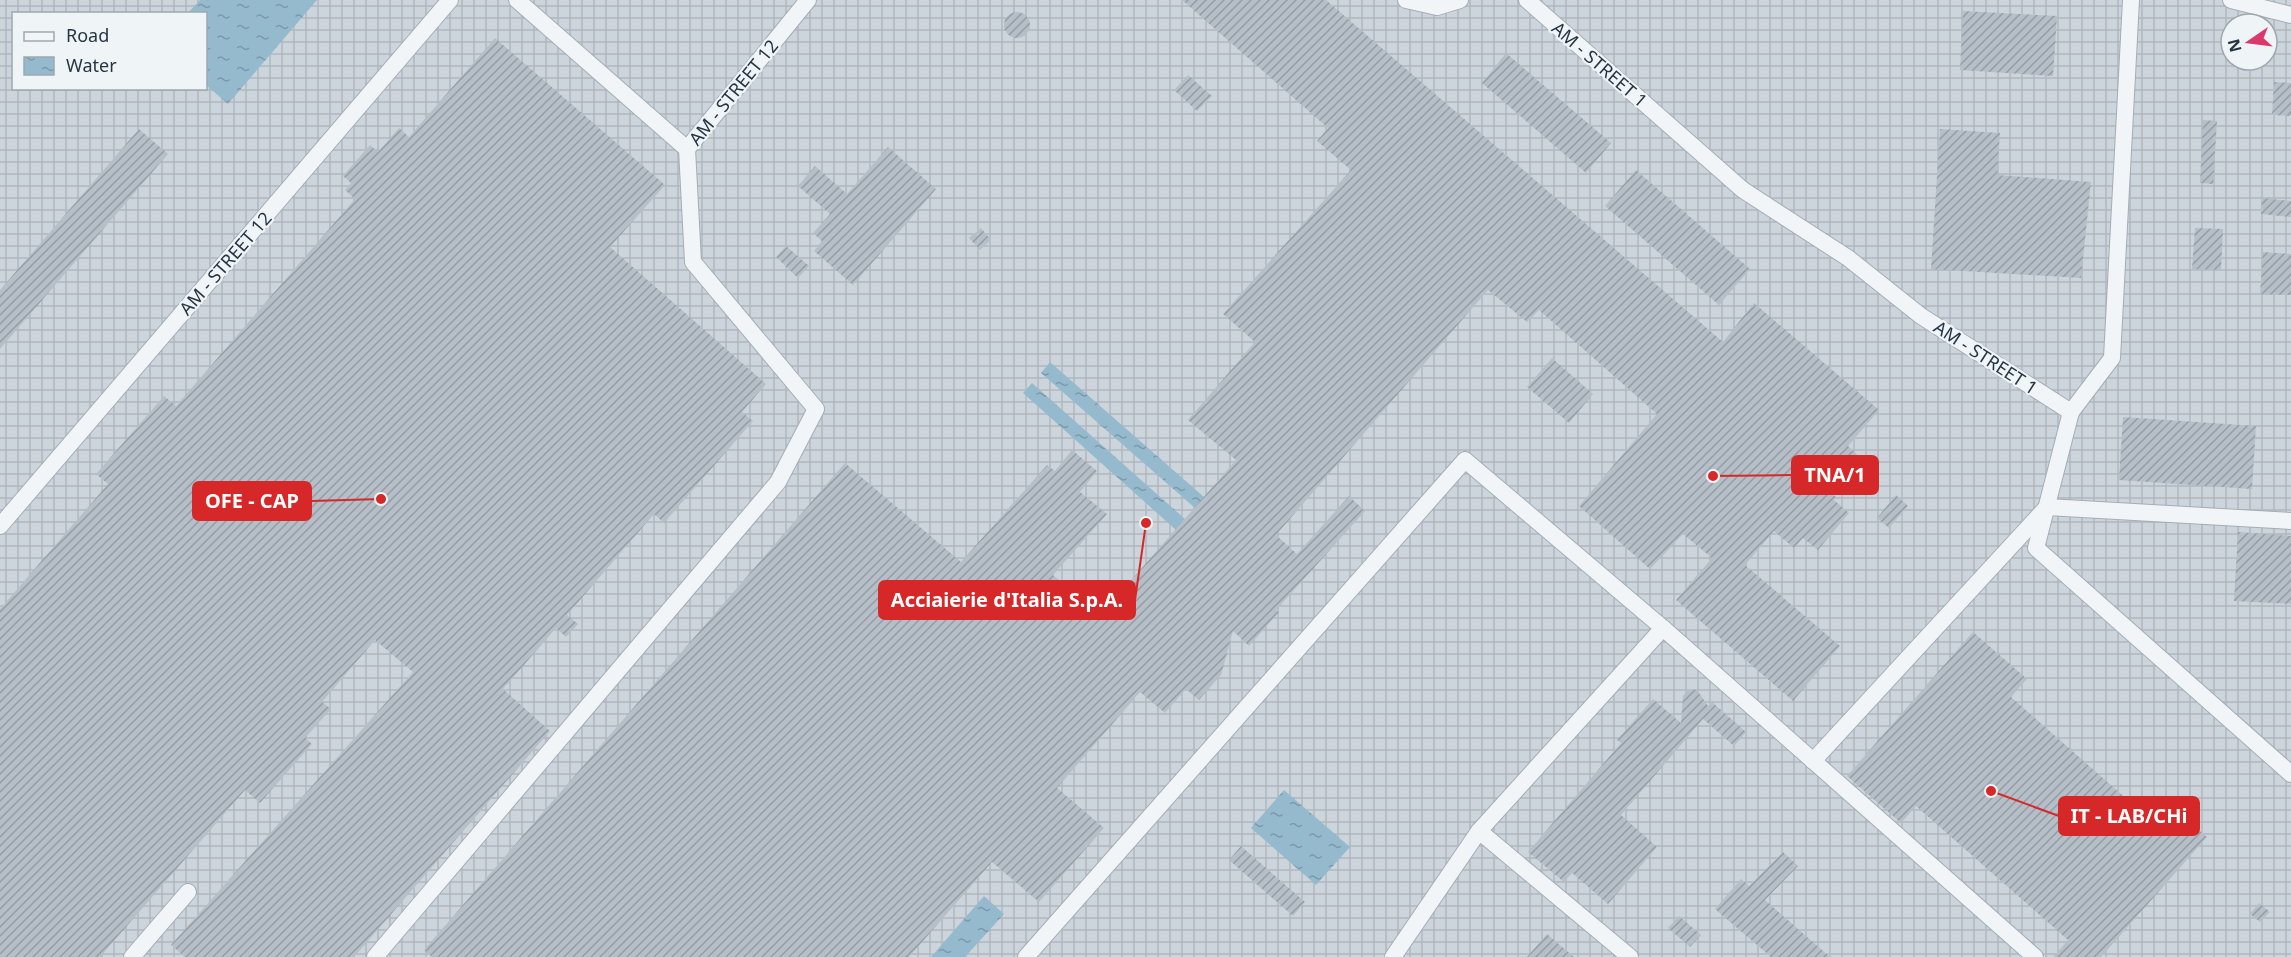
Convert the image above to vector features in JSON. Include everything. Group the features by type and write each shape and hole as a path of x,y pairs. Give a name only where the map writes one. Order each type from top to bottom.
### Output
{"lane":[{"name":"AM - STREET 12","path":"0,526 450,0"},
{"name":"AM - STREET 12","path":"517,0 687,149 808,0"},
{"path":"1406,0 1437,7 1460,0"},
{"name":"AM - STREET 1","path":"1527,0 1743,190 1848,258 1921,316 2072,412"},
{"path":"2131,0 2112,358 2072,412 2036,548 2291,774"},
{"path":"2231,0 2291,15"},
{"path":"375,957 778,482 816,409 693,262 687,149"},
{"path":"1026,957 1465,460 1663,628 2035,957"},
{"path":"2047,507 2291,520"},
{"path":"1813,761 2047,507"},
{"path":"1393,957 1479,831 1663,628"},
{"path":"1479,831 1630,957"},
{"path":"132,957 188,892"}],"shaded area":[{"path":"0,0 2291,0 2291,957 0,957"}],"water":[{"path":"200,0 317,0 228,104 207,86 207,12 189,12"},
{"path":"1050,362 1204,497 1195,508 1041,373"},
{"path":"1032,383 1185,519 1176,530 1023,393"},
{"path":"1284,790 1350,847 1316,885 1251,828"},
{"path":"984,896 1004,914 965,957 931,957"}],"building":[{"path":"1182,0 1326,0 1723,342 1754,303 1879,410 1848,446 1866,463 1857,474 1838,457 1817,482 1836,497 1834,500 1849,513 1818,550 1803,538 1794,548 1774,531 1745,565 1840,646 1793,701 1676,600 1712,558 1683,534 1650,569 1579,506 1657,414 1539,310 1527,322 1488,290 1276,535 1297,554 1349,496 1365,511 1276,610 1279,612 1249,646 1233,631 1221,675 1199,700 1186,689 1165,713 1140,692 1057,788 1104,828 1039,902 992,862 909,957 432,957 424,950 845,463 961,562 1047,465 1055,471 1072,450 1097,471 1080,492 1107,514 1053,575 1100,616 1236,460 1188,420 1255,342 1223,314 1351,170 1317,141 1328,128"},
{"path":"1963,11 2057,16 2053,76 1960,70"},
{"path":"1017,12 1027,15 1030,25 1027,35 1017,38 1007,35 1004,25 1007,15"},
{"path":"495,38 665,185 610,247 766,384 742,412 753,421 664,523 654,514 567,615 578,624 566,637 556,628 503,689 550,731 354,957 185,957 171,945 413,672 375,640 322,702 331,709 305,738 312,744 260,803 245,790 100,957 0,957 0,609 108,484 96,474 164,396 176,406 355,199 345,190 351,183 343,176 370,145 378,152 399,128 409,137"},
{"path":"1506,53 1611,143 1586,173 1482,83"},
{"path":"1188,75 1212,96 1197,111 1174,90"},
{"path":"2274,82 2291,83 2291,116 2272,115"},
{"path":"2203,120 2217,121 2213,184 2200,183"},
{"path":"139,129 168,154 0,349 0,290"},
{"path":"1940,129 2000,133 1997,175 2091,182 2081,278 1931,269"},
{"path":"888,147 936,189 853,285 814,251 822,241 813,233 830,214 798,186 815,166 847,194"},
{"path":"1636,170 1750,269 1719,305 1605,206"},
{"path":"2262,198 2291,201 2291,217 2261,214"},
{"path":"981,228 991,240 980,250 969,238"},
{"path":"2195,228 2223,229 2221,270 2192,269"},
{"path":"786,246 809,266 798,278 776,257"},
{"path":"2263,252 2291,254 2291,295 2260,294"},
{"path":"1552,358 1593,394 1569,423 1527,387"},
{"path":"2123,417 2256,426 2252,489 2119,480"},
{"path":"1896,495 1908,506 1889,528 1877,518"},
{"path":"2238,532 2291,536 2291,604 2234,601"},
{"path":"1973,632 2027,679 2011,697 2163,831 2179,813 2207,837 2101,957 2053,957 2068,940 1916,806 1901,823 1847,776"},
{"path":"1689,689 1697,690 1708,706 1712,702 1746,732 1734,746 1703,719 1621,815 1657,847 1608,904 1572,873 1564,882 1528,852 1621,743 1617,740 1653,699 1681,723 1683,696"},
{"path":"1241,846 1305,902 1293,916 1229,860"},
{"path":"1783,852 1798,866 1765,900 1830,957 1771,957 1715,909 1741,879 1749,886"},
{"path":"2259,903 2270,912 2260,922 2250,914"},
{"path":"1679,916 1701,935 1690,947 1668,928"},
{"path":"1547,934 1574,957 1527,957"}],"place":[{"name":"TNA/1","path":"1713,476"},
{"name":"OFE - CAP","path":"381,499"},
{"name":"Acciaierie d'Italia S.p.A.","path":"1146,523"},
{"name":"IT - LAB/CHi","path":"1991,791"}]}
